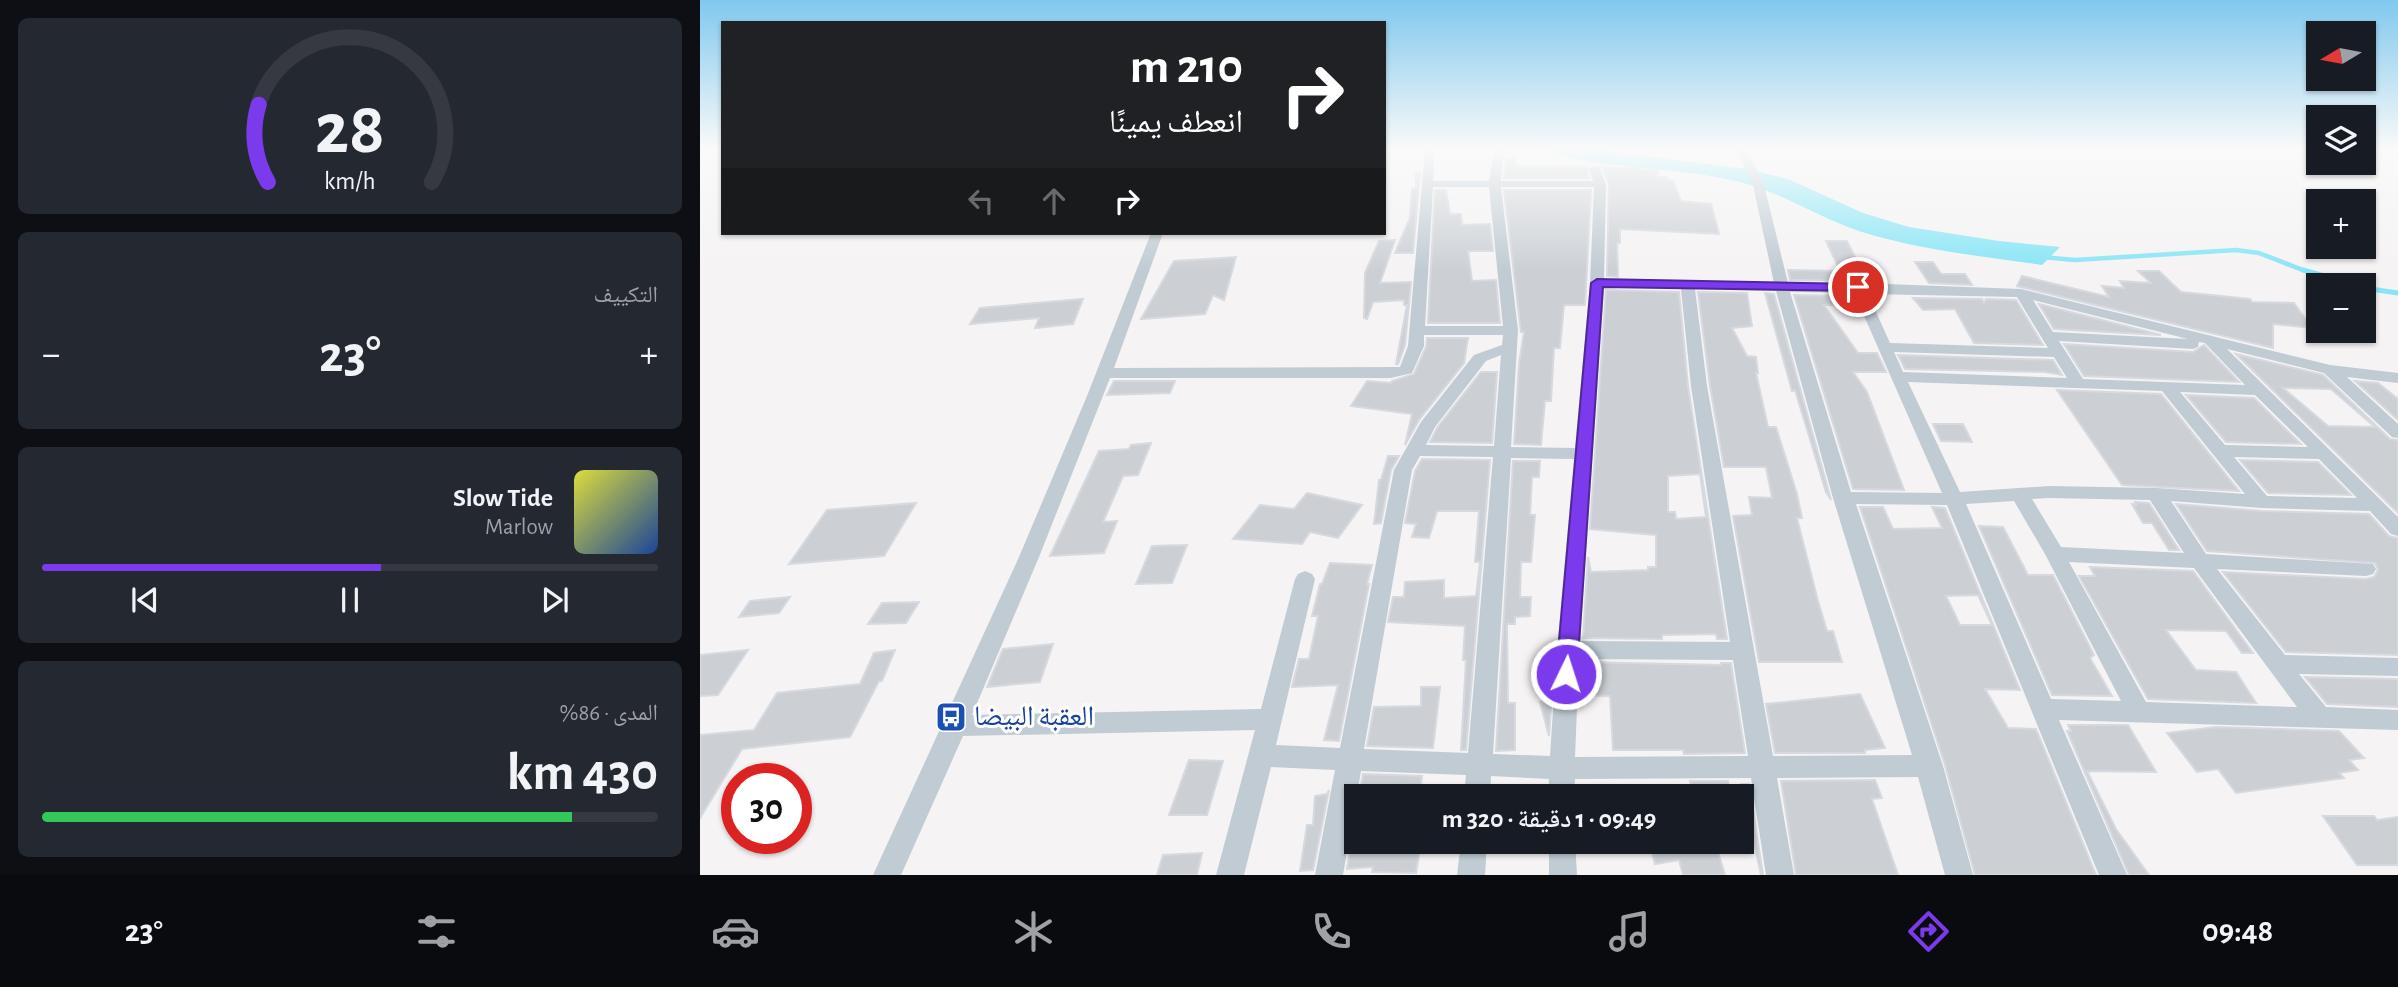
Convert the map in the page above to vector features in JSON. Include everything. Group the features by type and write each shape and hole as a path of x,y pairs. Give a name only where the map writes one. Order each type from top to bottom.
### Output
{"street":[{"path":"1106,373 1398,373 1406,370 1417,331 1429,190"},
{"path":"1478,784 1500,452 1511,339 1510,289 1495,190"},
{"path":"1561,784 1568,650 1597,283 1597,190"},
{"path":"1762,190 1781,286 1842,498 1930,766 1959,875"},
{"path":"887,875 1106,373 1156,235"},
{"path":"1597,283 1858,287 2021,293 2212,343 2330,370 2398,379"},
{"path":"1687,285 1699,386 1780,875"},
{"path":"1858,287 1954,499 2113,875"},
{"path":"2021,293 2077,382"},
{"path":"1417,331 1511,339"},
{"path":"2049,337 2212,343 2398,529"},
{"path":"1329,875 1403,470 1412,450 1456,386 1480,358 1511,339"},
{"path":"1884,347 2059,353"},
{"path":"2330,370 2398,433"},
{"path":"1897,377 2261,390"},
{"path":"2166,386 2262,502"},
{"path":"1412,450 1583,454"},
{"path":"2221,451 2324,453"},
{"path":"1842,498 1954,499 2019,493 2156,494 2262,502 2374,505"},
{"path":"2019,493 2055,554 2138,712"},
{"path":"2156,494 2201,563 2319,717"},
{"path":"2055,554 2366,569"},
{"path":"1230,875 1263,756 1269,719 1305,579"},
{"path":"1568,650 1745,651"},
{"path":"2277,664 2398,667"},
{"path":"2043,709 2398,720"},
{"path":"954,726 1269,719"},
{"path":"1263,756 1560,768 1930,766"},
{"path":"1471,875 1473,854"},
{"path":"1562,854 1563,875"}],"water":[{"path":"1765,190 1812,190 1863,213 1909,227 2060,247 2042,265 1927,248 1859,231"}],"building":[{"path":"1412,190 1418,190 1413,253 1395,253 1410,218"},
{"path":"1435,190 1446,190 1450,214 1461,214 1462,225 1490,224 1493,251 1468,251 1472,281 1496,280 1500,323 1428,323"},
{"path":"1504,190 1591,190 1585,305 1564,305 1560,348 1554,348 1551,401 1545,401 1541,445 1514,444 1519,364 1524,332 1521,332"},
{"path":"1609,190 1677,190 1681,201 1711,204 1719,234 1620,229 1620,243 1617,243 1618,277 1607,276"},
{"path":"1395,240 1380,283 1411,282 1405,345 1398,364 1407,305 1404,305 1404,300 1373,302 1367,319 1364,318 1365,273 1379,241"},
{"path":"1826,241 1847,241 1867,281 1790,280 1788,270 1840,271"},
{"path":"1236,257 1224,300 1213,295 1205,314 1141,319 1174,261"},
{"path":"1915,262 1933,262 1941,274 1965,274 1972,285 1929,283"},
{"path":"2138,271 2159,271 2181,292 2250,299 2252,302 2294,303 2306,320 2306,327 2273,324 2273,348 2017,286 2022,276 2109,297 2102,286 2124,288 2120,281 2151,283"},
{"path":"1606,290 1679,292 1688,386 1727,639 1717,639 1716,634 1662,635 1662,639 1583,638 1588,557 1591,572 1648,570 1648,567 1656,567 1656,535 1590,529","holes":["1700,474 1706,517 1676,519 1675,512 1668,512 1668,476"]},
{"path":"1698,292 1747,293 1752,326 1732,328 1747,356 1756,357 1756,373 1768,427 1776,427 1797,494 1802,518 1797,518 1818,601 1827,631 1833,631 1842,662 1759,662 1733,516 1752,515 1749,497 1772,498 1766,467 1724,467"},
{"path":"1765,293 1774,294 1831,500 1826,492 1795,390 1792,391"},
{"path":"1794,295 1852,296 1857,305 1824,305 1858,353 1877,353 1886,372 1853,372 1867,392 1904,490 1853,489"},
{"path":"1913,298 1982,299 1984,303 1986,299 2016,300 2043,345 1974,343 1955,309 1923,310"},
{"path":"1083,299 1073,324 1035,328 1039,318 970,324 980,308"},
{"path":"2039,304 2161,335 2054,329"},
{"path":"1427,338 1468,338 1464,363 1419,420 1405,445 1412,414 1351,406 1367,381 1391,383 1414,374 1426,347"},
{"path":"2064,344 2193,352 2204,345 2239,382 2084,376"},
{"path":"2236,354 2323,375 2390,439 2398,440 2398,513","holes":["2283,388 2331,389 2375,427 2328,426"]},
{"path":"1898,355 2053,360 2062,375 2045,372 1905,369"},
{"path":"1481,372 1497,372 1492,443 1430,442 1437,428"},
{"path":"1114,381 1175,381 1170,393 1107,395"},
{"path":"2355,381 2378,383 2398,399 2398,420"},
{"path":"2057,390 2161,394 2239,491 2122,485"},
{"path":"2186,395 2254,398 2301,444 2226,442"},
{"path":"1933,424 1963,424 1972,442 1941,441"},
{"path":"1151,443 1138,475 1123,476 1103,522 1117,521 1104,553 1050,556 1099,451 1129,449 1131,445"},
{"path":"1388,456 1399,456 1391,470 1381,523 1374,524 1379,480"},
{"path":"1422,459 1490,460 1466,750 1461,750 1465,626 1388,622 1393,597 1404,597 1405,582 1444,580 1444,598 1476,596 1480,562 1475,562 1479,511 1437,511 1429,538 1412,537 1416,524 1405,523 1415,471"},
{"path":"2240,460 2318,462 2351,495 2268,493"},
{"path":"1513,461 1540,461 1539,477 1532,477 1530,515 1535,515 1531,562 1521,562 1520,597 1531,597 1530,616 1515,617 1515,624 1507,624 1508,703 1515,703 1515,750 1496,751"},
{"path":"1307,493 1362,505 1338,538 1310,532 1302,544 1233,539 1260,505 1294,509"},
{"path":"2135,502 2149,503 2179,550 2169,550 2152,523 2143,523 2132,504 2136,505"},
{"path":"916,503 884,556 789,564 827,510"},
{"path":"2176,504 2262,511 2369,514 2389,536 2398,538 2398,655 2286,652 2223,572 2366,579 2374,577 2378,570 2375,563 2207,551"},
{"path":"1860,507 1883,507 1893,529 1942,528 1932,507 1945,508 2020,690 1985,689 2008,728 2036,729 2096,875 1975,875 1945,765","holes":["1978,595 1992,625 1960,625 1946,596"]},
{"path":"1979,526 2003,527 2028,575 2053,575 2094,655 2090,658 2112,696 2052,695"},
{"path":"1187,545 1172,583 1136,584 1152,546"},
{"path":"1330,563 1372,565 1339,741 1324,740 1338,685 1292,687 1299,659 1309,659 1318,616 1312,616 1320,584"},
{"path":"2090,567 2193,571 2253,653 2242,653 2226,631 2166,630 2196,670 2236,672 2256,703 2148,699 2079,576 2095,576"},
{"path":"790,597 779,613 739,617 750,601"},
{"path":"919,602 906,623 868,624 882,603"},
{"path":"1053,644 1040,682 987,687 1003,649"},
{"path":"748,650 718,695 700,696 700,655"},
{"path":"895,650 882,681 879,681 850,737 742,749 733,763 721,763 721,784 700,818 700,735 754,730 777,693 860,684 874,653"},
{"path":"1544,662 1554,662 1549,736 1540,702 1543,702"},
{"path":"1582,662 1731,663 1745,753 1684,754 1683,750 1613,750 1610,696 1580,695"},
{"path":"2305,677 2398,679 2398,707 2327,704"},
{"path":"1421,687 1440,687 1433,748 1367,746 1374,707 1421,706"},
{"path":"1860,694 1885,748 1865,750 1865,753 1775,753 1766,704"},
{"path":"2068,725 2128,725 2156,772 2087,771 2116,829 2149,875 2129,875 2067,731 2071,731"},
{"path":"2216,727 2339,731 2364,758 2349,760 2358,770 2339,773 2344,778 2236,793 2218,769 2197,772 2167,733"},
{"path":"1189,760 1223,761 1207,815 1169,815"},
{"path":"1363,774 1422,776 1421,784 1361,784"},
{"path":"1875,780 1882,798 1872,799 1898,875 1796,875 1781,781"},
{"path":"1690,781 1728,781 1729,784 1691,784"},
{"path":"1329,790 1313,870 1300,871 1307,825 1313,825 1315,796 1327,794"},
{"path":"1754,816 1763,875 1754,843"},
{"path":"2323,816 2374,816 2377,820 2398,817 2398,865 2357,865"},
{"path":"1202,853 1197,875 1157,875 1163,855"},
{"path":"1349,854 1419,854 1416,873 1372,872 1373,867 1347,869"},
{"path":"1652,854 1719,854 1725,875 1683,875 1679,860 1655,864"}],"waterway":[{"path":"2042,257 2075,260 2236,250 2259,253 2308,272"},
{"path":"2303,270 2314,273"},
{"path":"2376,290 2398,293"}],"place":[{"name":"العقبة البيضا","path":"951,717"}],"route":[{"path":"1566,674 1597,283 1858,287"}]}
